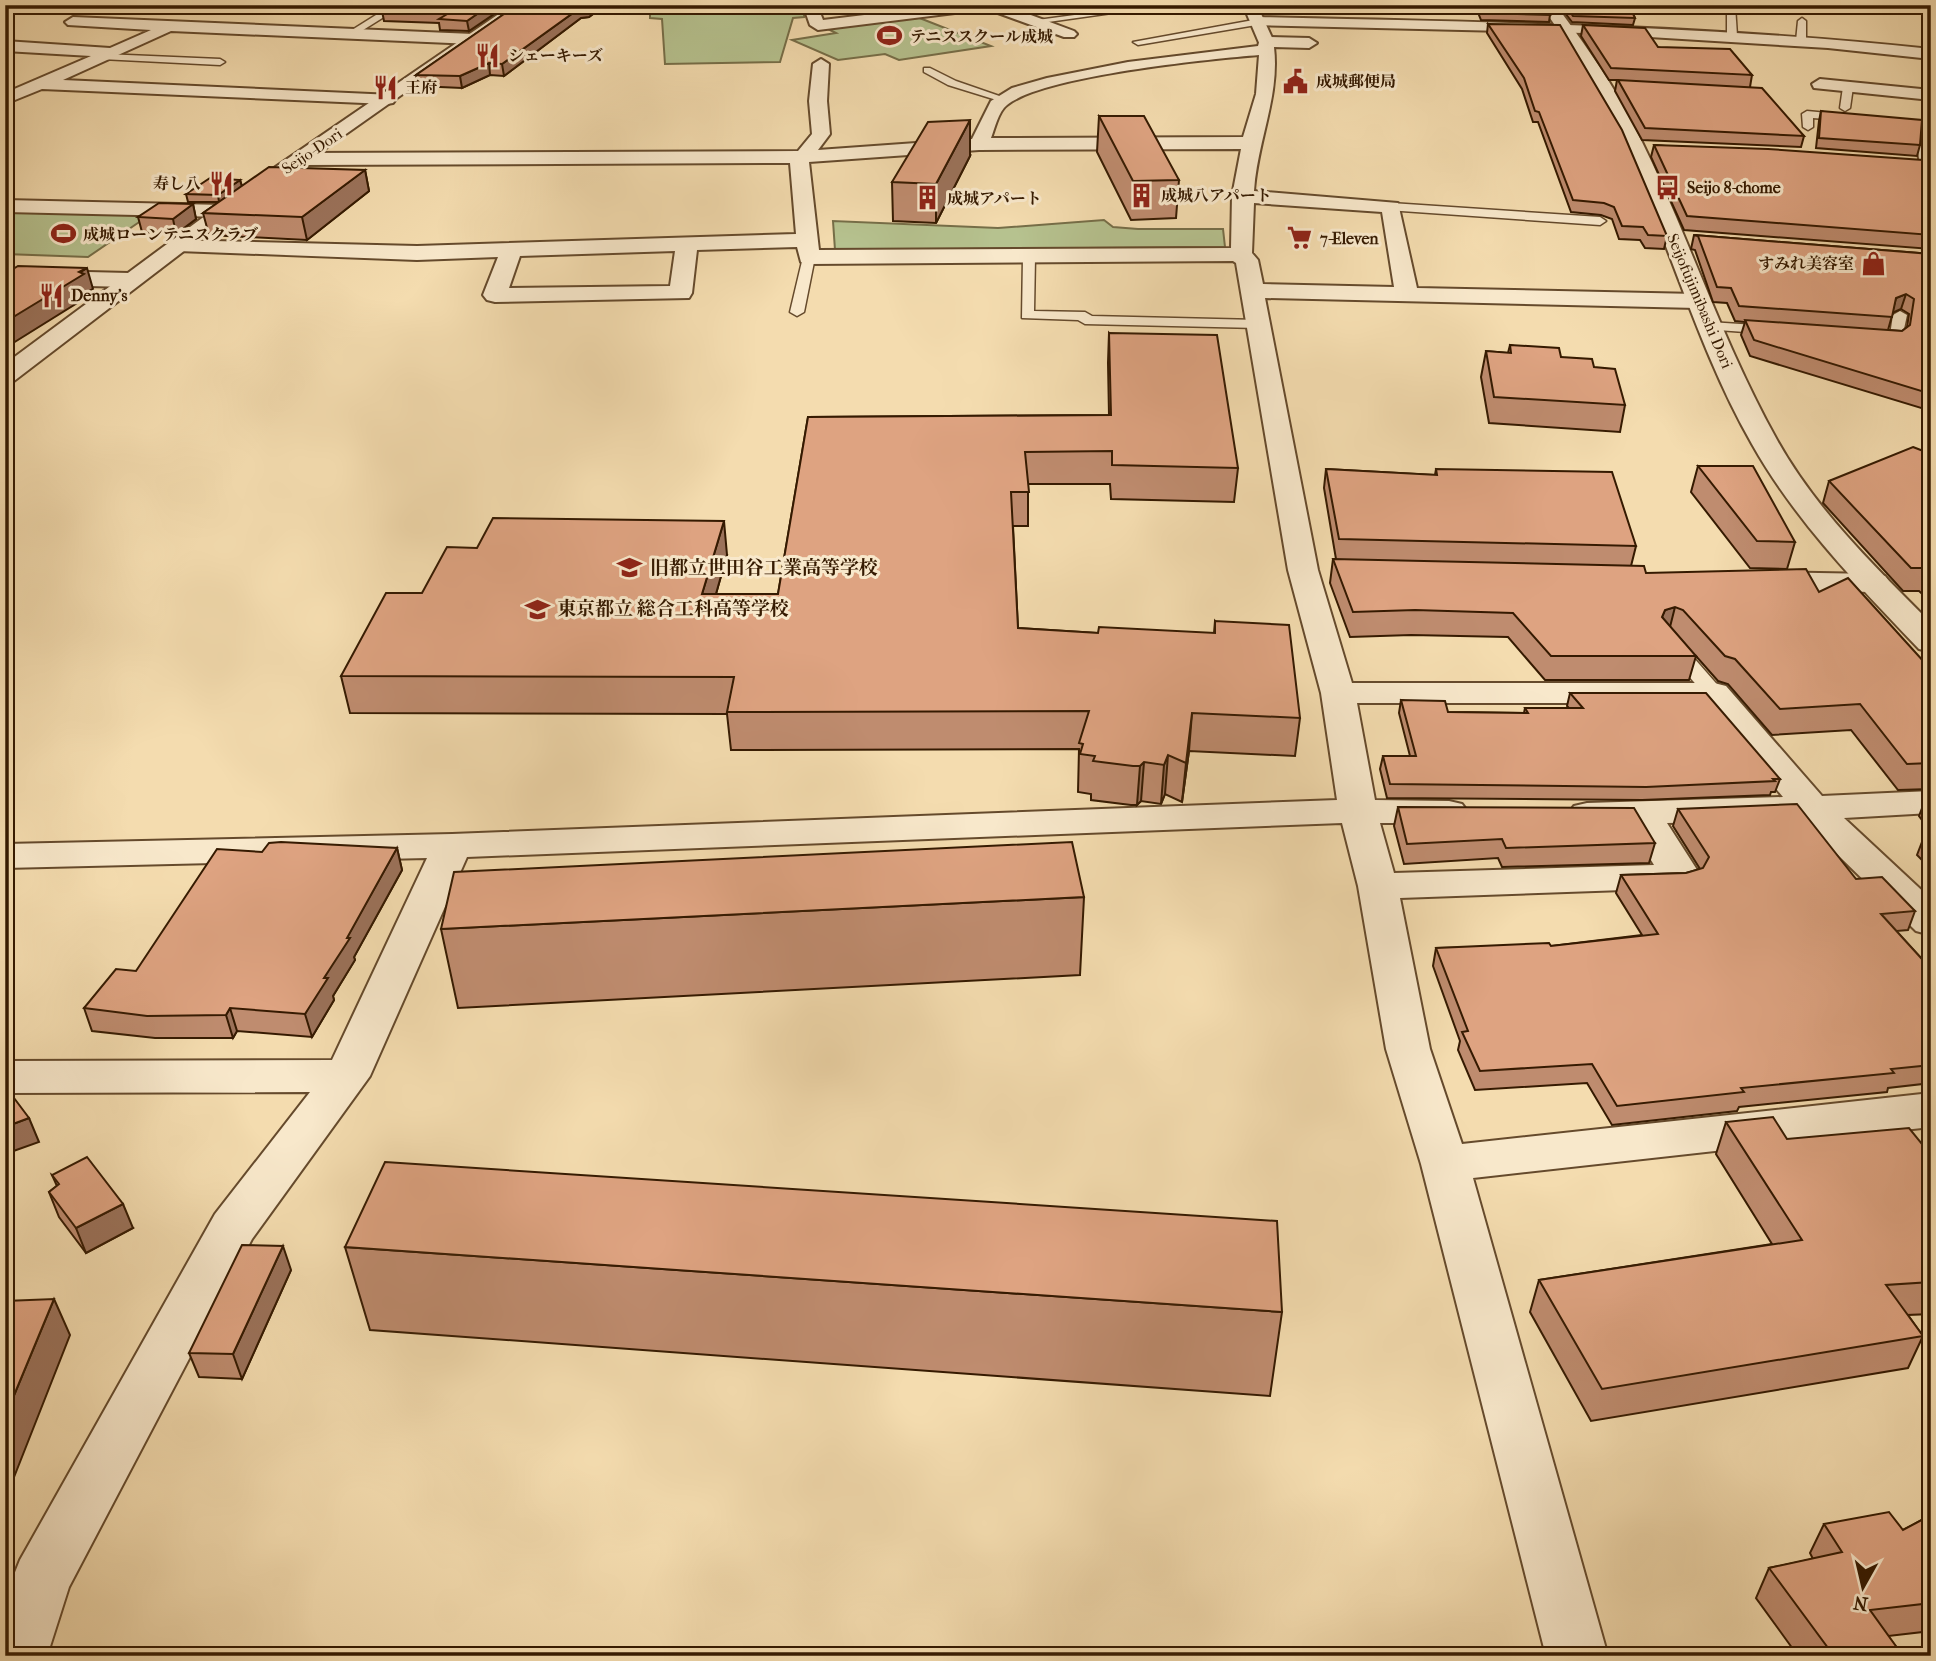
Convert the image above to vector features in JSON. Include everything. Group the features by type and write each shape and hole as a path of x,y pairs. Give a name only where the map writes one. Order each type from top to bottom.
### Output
{"street":[{"path":"810,5 818,26 988,5 1069,34"},
{"path":"1238,254 1242,252 1242,196 1251,144 1267,94 1267,46 1250,5"},
{"name":"Seijofujimibashi Dori","path":"1548,5 1609,86 1697,301 1745,406 1787,480 1837,543 1931,642"},
{"name":"Seijo-Dori","path":"10,367 224,211 520,6"},
{"path":"197,29 231,14"},
{"path":"73,22 474,39"},
{"path":"1259,22 1565,28 1732,36 1931,54"},
{"path":"5,99 172,27"},
{"path":"290,50 318,34"},
{"path":"373,51 396,36"},
{"path":"979,144 999,102 1018,90 1075,77 1267,46 1320,43"},
{"path":"5,46 109,54"},
{"path":"1553,46 1579,47"},
{"path":"807,248 799,163 821,134 818,101 821,64"},
{"path":"5,79 387,99"},
{"path":"1820,85 1931,95"},
{"path":"1925,124 1926,161"},
{"path":"300,159 804,157 979,144 1157,151 1251,144"},
{"path":"1634,148 1660,149"},
{"path":"1242,196 1391,207 1407,296"},
{"path":"5,206 224,211"},
{"path":"1672,238 1700,240"},
{"path":"511,251 495,295 681,293 687,244"},
{"path":"178,245 417,253 687,244 1029,257 1238,254 1247,260 1315,571 1358,811 1378,886 1408,1049 1445,1164 1577,1656"},
{"path":"5,277 129,280"},
{"path":"1256,308 1407,296 1697,301"},
{"path":"1736,580 1874,583"},
{"path":"1338,693 1714,693 1812,808 1931,922"},
{"path":"1547,813 1642,814 1931,802"},
{"path":"5,856 452,846 1358,811 1480,812"},
{"path":"1378,886 1681,876 1642,814"},
{"path":"16,1656 41,1580 233,1227 347,1076 452,846"},
{"path":"5,1077 347,1076"},
{"path":"1445,1164 1931,1110"}],"lane":[{"path":"349,35 399,5"},
{"path":"441,5 520,6"},
{"path":"1034,21 1129,10 1118,5"},
{"path":"1731,5 1732,36"},
{"path":"1801,41 1802,21"},
{"path":"1138,42 1259,22"},
{"path":"109,54 220,62"},
{"path":"928,70 952,83 1003,99"},
{"path":"1845,108 1848,87"},
{"path":"1808,127 1807,114 1861,119"},
{"path":"1391,207 1600,222"},
{"path":"797,312 807,248"},
{"path":"1029,257 1027,315 1085,316 1085,320 1256,308"},
{"path":"1856,337 1895,343 1900,315"},
{"path":"1709,326 1789,332"},
{"path":"1668,640 1714,693"}],"green space":[{"path":"804,13 804,17 793,18 780,62 665,64 662,19 650,18 650,14"},
{"name":"テニススクール成城","path":"917,17 991,46 899,60 885,54 838,60 792,40 836,33 828,29"},
{"name":"成城ローンテニスクラブ","path":"5,209 151,214 88,257 5,254"},
{"path":"1104,220 1113,227 1138,229 1223,229 1225,247 835,250 833,221 998,228"}],"building":[{"path":"391,5 490,5 467,21 439,19 449,13 382,11"},
{"path":"517,5 590,5 580,8 502,64 489,63 460,76 416,75"},
{"path":"1479,5 1544,5 1550,15 1482,13"},
{"path":"1565,5 1629,5 1635,18 1573,16"},
{"path":"1488,24 1560,25 1622,130 1667,236 1648,235 1643,227 1622,226 1614,207 1604,203 1573,200 1524,78"},
{"path":"1583,25 1645,28 1658,47 1730,49 1752,75 1611,68"},
{"path":"1618,80 1762,88 1804,136 1645,128"},
{"path":"1821,111 1922,120 1920,145 1819,138"},
{"path":"1099,116 1144,116 1179,180 1133,181"},
{"path":"970,120 936,184 892,182 928,122"},
{"path":"1654,145 1768,149 1923,160 1927,168 1931,169 1931,235 1687,216"},
{"path":"269,167 365,170 302,217 203,213"},
{"path":"210,178 240,180 218,195 186,194"},
{"path":"159,203 193,204 173,219 138,217"},
{"path":"1694,235 1931,254 1931,394 1754,340 1745,320 1902,331 1910,325 1914,299 1906,294 1896,298 1892,317 1739,306 1731,288 1717,287 1698,236"},
{"path":"18,266 87,268 79,272 84,274 5,322 5,274"},
{"path":"1109,333 1217,335 1238,468 1112,465 1112,451 1025,452 1029,492 1011,492 1018,628 1098,633 1099,627 1215,633 1215,621 1289,625 1300,718 1192,713 1186,763 1168,755 1164,765 1144,762 1140,766 1133,766 1093,761 1095,756 1080,754 1083,744 1079,743 1089,711 727,712 734,677 341,676 386,593 422,593 447,547 477,548 493,518 724,521 702,594 778,594 808,417 1111,415"},
{"path":"1510,345 1559,348 1561,357 1592,359 1594,367 1615,369 1625,405 1494,397 1486,351 1511,353"},
{"path":"1913,447 1931,454 1931,571 1927,568 1911,568 1829,481"},
{"path":"1698,466 1753,466 1795,542 1757,541"},
{"path":"1326,469 1437,475 1436,469 1612,472 1636,546 1339,539"},
{"path":"1333,559 1644,566 1646,573 1806,569 1819,592 1848,578 1925,663 1931,664 1931,763 1907,764 1860,704 1780,709 1735,659 1725,656 1683,610 1675,607 1665,610 1662,617 1696,656 1551,656 1513,613 1415,610 1353,612"},
{"path":"1570,693 1706,693 1780,779 1646,787 1390,784 1383,756 1416,756 1401,700 1445,701 1448,712 1528,713 1525,708 1583,708"},
{"path":"1797,804 1856,879 1882,877 1915,911 1881,914 1931,969 1931,1065 1891,1069 1894,1073 1741,1088 1744,1092 1617,1106 1592,1064 1480,1071 1462,1032 1468,1031 1436,948 1549,943 1551,946 1658,934 1621,875 1686,873 1703,868 1709,857 1678,809"},
{"path":"1398,807 1634,808 1655,843 1506,848 1502,839 1407,844"},
{"path":"1072,842 1084,897 441,929 454,872"},
{"path":"269,843 397,848 347,938 350,938 324,978 328,978 305,1014 230,1008 226,1015 147,1016 84,1008 116,969 136,971 217,849 262,852"},
{"path":"5,1086 29,1118 5,1127"},
{"path":"1773,1117 1787,1139 1909,1128 1931,1155 1931,1282 1886,1285 1923,1336 1602,1389 1539,1280 1802,1240 1726,1122"},
{"path":"87,1157 123,1204 76,1228 49,1192 59,1184 52,1175"},
{"path":"385,1162 1277,1221 1282,1312 345,1247"},
{"path":"242,1245 283,1246 233,1354 189,1353"},
{"path":"54,1299 5,1417 5,1301"},
{"path":"1889,1512 1903,1530 1931,1515 1931,1603 1870,1610 1903,1656 1834,1656 1769,1568 1842,1552 1824,1524"}],"place":[{"name":"テニススクール成城","path":"890,36"},
{"name":"シェーキーズ","path":"488,55"},
{"name":"成城郵便局","path":"1296,81"},
{"name":"王府","path":"385,87"},
{"name":"寿し八","path":"221,183"},
{"name":"Seijo 8-chome","path":"1667,187"},
{"name":"成城八アパート","path":"1141,195"},
{"name":"成城アパート","path":"927,198"},
{"name":"成城ローンテニスクラブ","path":"63,234"},
{"name":"7-Eleven","path":"1300,238"},
{"name":"すみれ美容室","path":"1874,263"},
{"name":"Denny's","path":"51,295"},
{"name":"旧都立世田谷工業高等学校","path":"630,568"},
{"name":"東京都立 総合工科高等学校","path":"537,609"}]}
